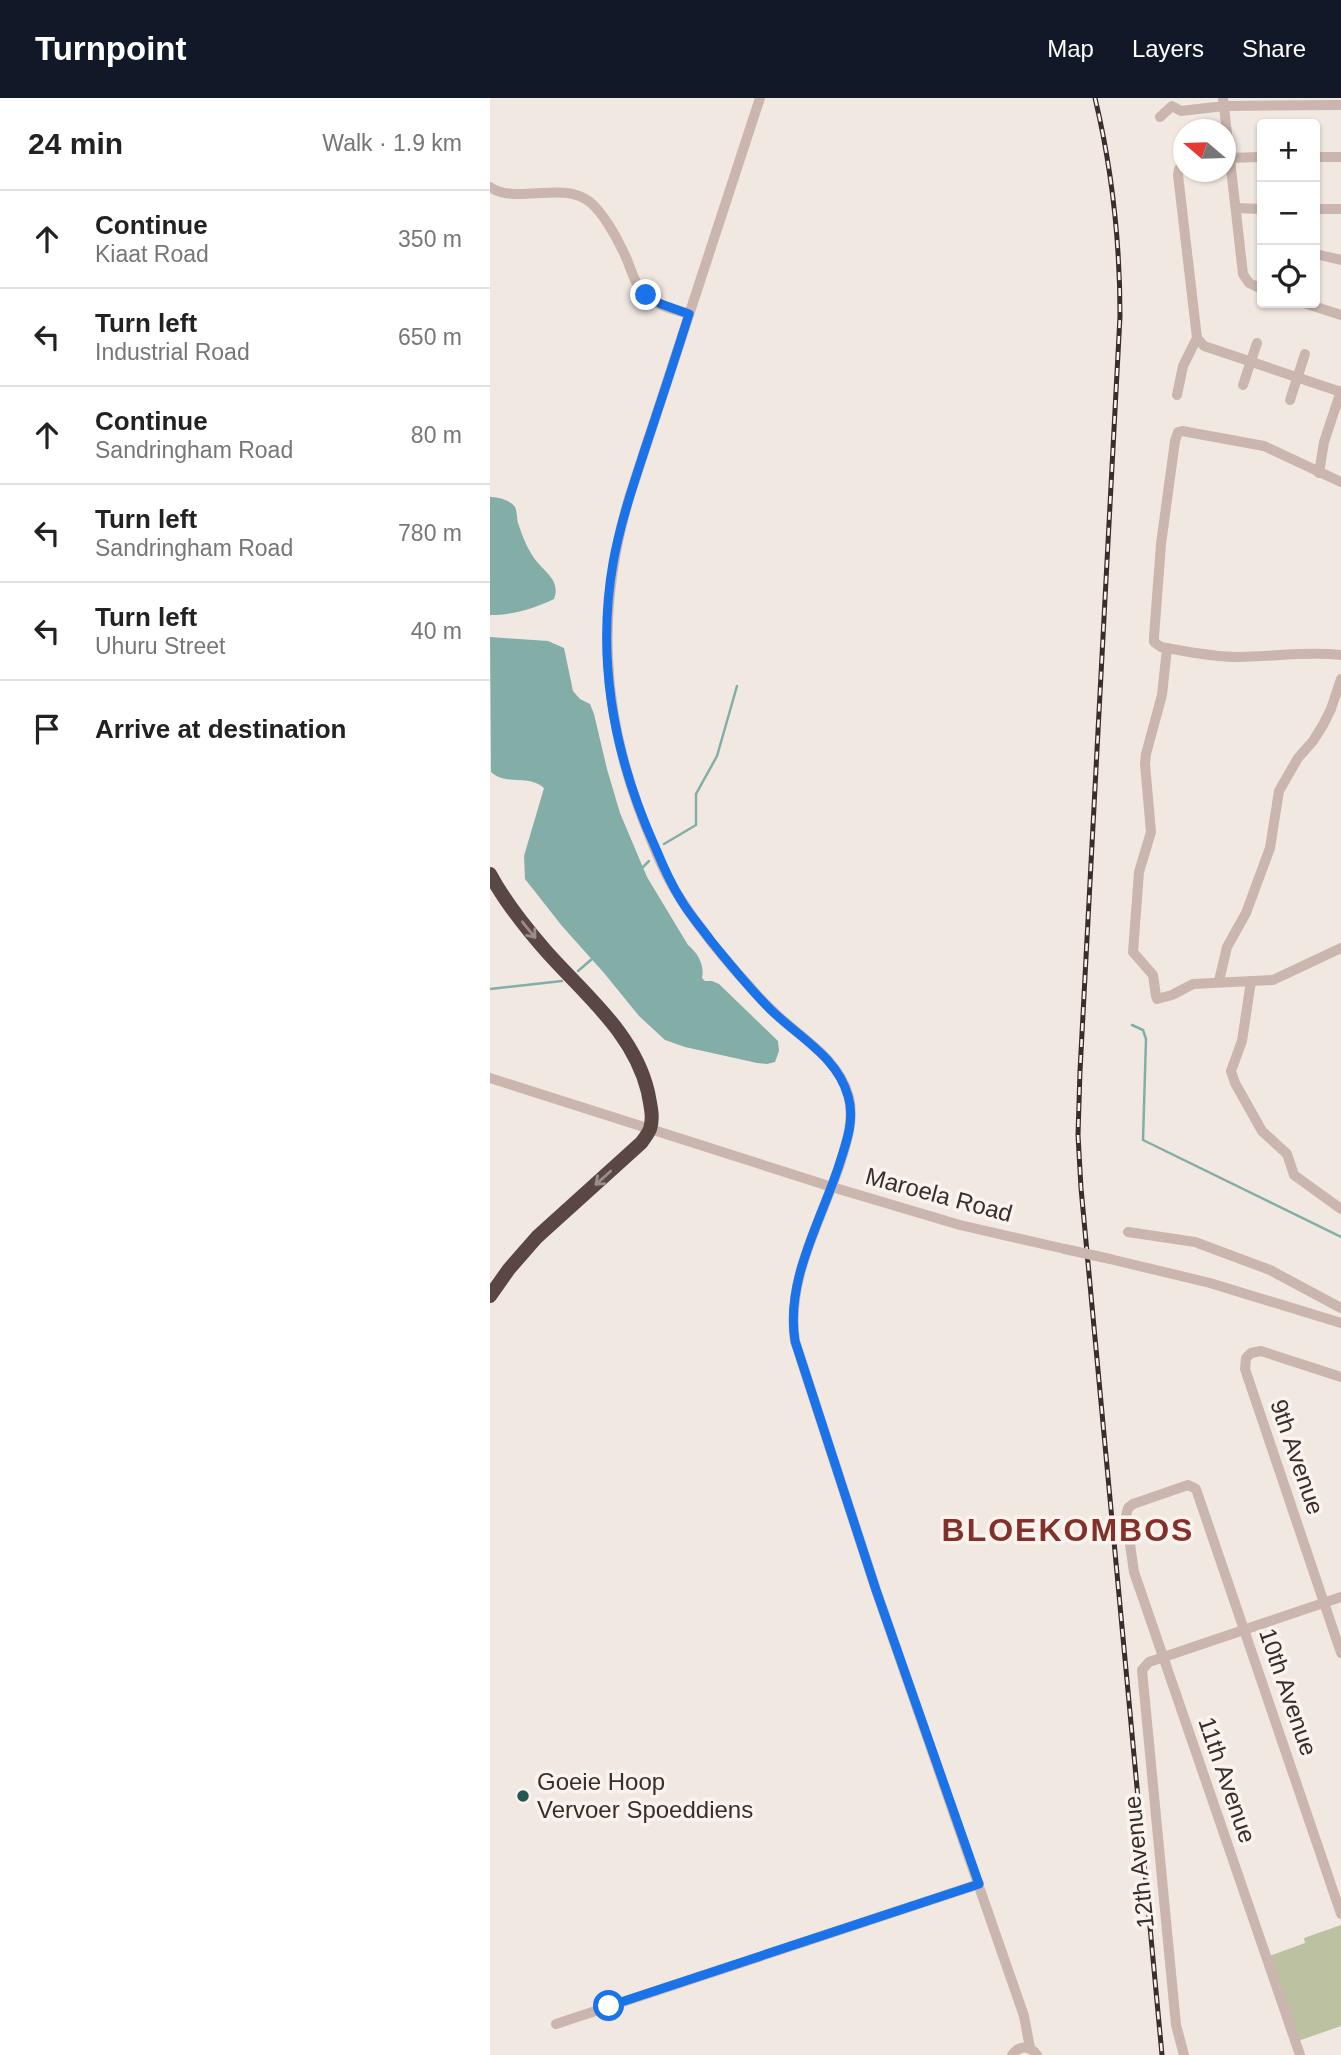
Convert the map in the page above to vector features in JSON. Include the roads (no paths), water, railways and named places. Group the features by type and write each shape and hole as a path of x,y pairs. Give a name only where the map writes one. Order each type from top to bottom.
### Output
{"highway":[{"path":"490,874 519,918 611,1021 627,1043 638,1064 651,1106 650,1129 634,1151 537,1237 490,1296"}],"street":[{"path":"760,98 624,517 613,562 607,608 608,676 614,720 634,796 680,900 771,1010 831,1063 841,1077 848,1096 850,1128 794,1295 796,1348 876,1590 1024,2016 1034,2051 1018,2048 1012,2055"},
{"path":"1160,117 1171,102 1181,111 1224,102 1341,105"},
{"path":"1236,158 1257,157"},
{"path":"1320,157 1341,157"},
{"path":"1177,395 1183,366 1196,338 1179,182"},
{"path":"1232,182 1243,274 1249,283 1257,287"},
{"path":"490,187 503,193 565,193 584,198 599,212 620,245 642,291 655,302 689,314"},
{"path":"1236,208 1257,209"},
{"path":"1320,209 1341,209"},
{"path":"1320,256 1341,260"},
{"path":"1319,308 1341,315"},
{"path":"1196,338 1204,346 1341,392 1324,442 1319,473"},
{"path":"1243,385 1257,343"},
{"path":"1290,400 1305,354"},
{"path":"1341,482 1264,446 1178,432 1161,544 1154,637 1157,646 1237,657 1307,653 1341,655"},
{"path":"1167,648 1162,695 1146,754 1151,832 1139,872 1133,952 1153,975 1157,999 1193,984 1273,980 1341,948"},
{"path":"1219,981 1227,947 1247,913 1270,848 1279,791 1298,758 1323,724 1341,679"},
{"path":"1251,981 1242,1041 1231,1071 1235,1083 1262,1130 1287,1154 1294,1175 1341,1209"},
{"name":"Maroela Road","path":"490,1078 960,1225 1210,1283 1341,1323"},
{"path":"1128,1232 1195,1242 1270,1270 1341,1308"},
{"name":"9th Avenue","path":"1340,1377 1261,1351 1254,1351 1244,1362 1341,1653"},
{"path":"1340,1377 1341,1388"},
{"name":"11th Avenue","path":"1192,1485 1128,1508 1126,1516 1134,1572 1300,2055"},
{"name":"10th Avenue","path":"1192,1485 1196,1489 1341,1913"},
{"path":"1163,1658 1341,1597"},
{"name":"12th Avenue","path":"1163,1658 1145,1665 1142,1673 1176,2025 1184,2055"},
{"path":"556,2024 979,1884"}],"water":[{"path":"490,497 504,499 515,507 518,523 529,550 554,582 554,599 523,611 490,615"},
{"path":"490,637 548,641 564,648 573,691 580,699 590,704 594,714 620,813 647,877 688,945 698,956 702,964 702,978 719,984 778,1041 779,1051 775,1062 757,1063 665,1040 639,1016 525,879 524,856 544,788 531,782 503,778 491,772"}],"waterway":[{"path":"664,844 696,825 696,794 717,756 737,686"},
{"path":"643,867 649,861"},
{"path":"578,971 592,959"},
{"path":"490,989 562,981"},
{"path":"1132,1025 1143,1030 1146,1039 1143,1140 1341,1237"}],"railway":[{"path":"1095,98 1114,206 1120,316 1078,1135 1162,2055"}],"place":[{"name":"Goeie Hoop Vervoer Spoeddiens","path":"523,1796"}],"district":[{"name":"BLOEKOMBOS","path":"1068,1530"}]}
